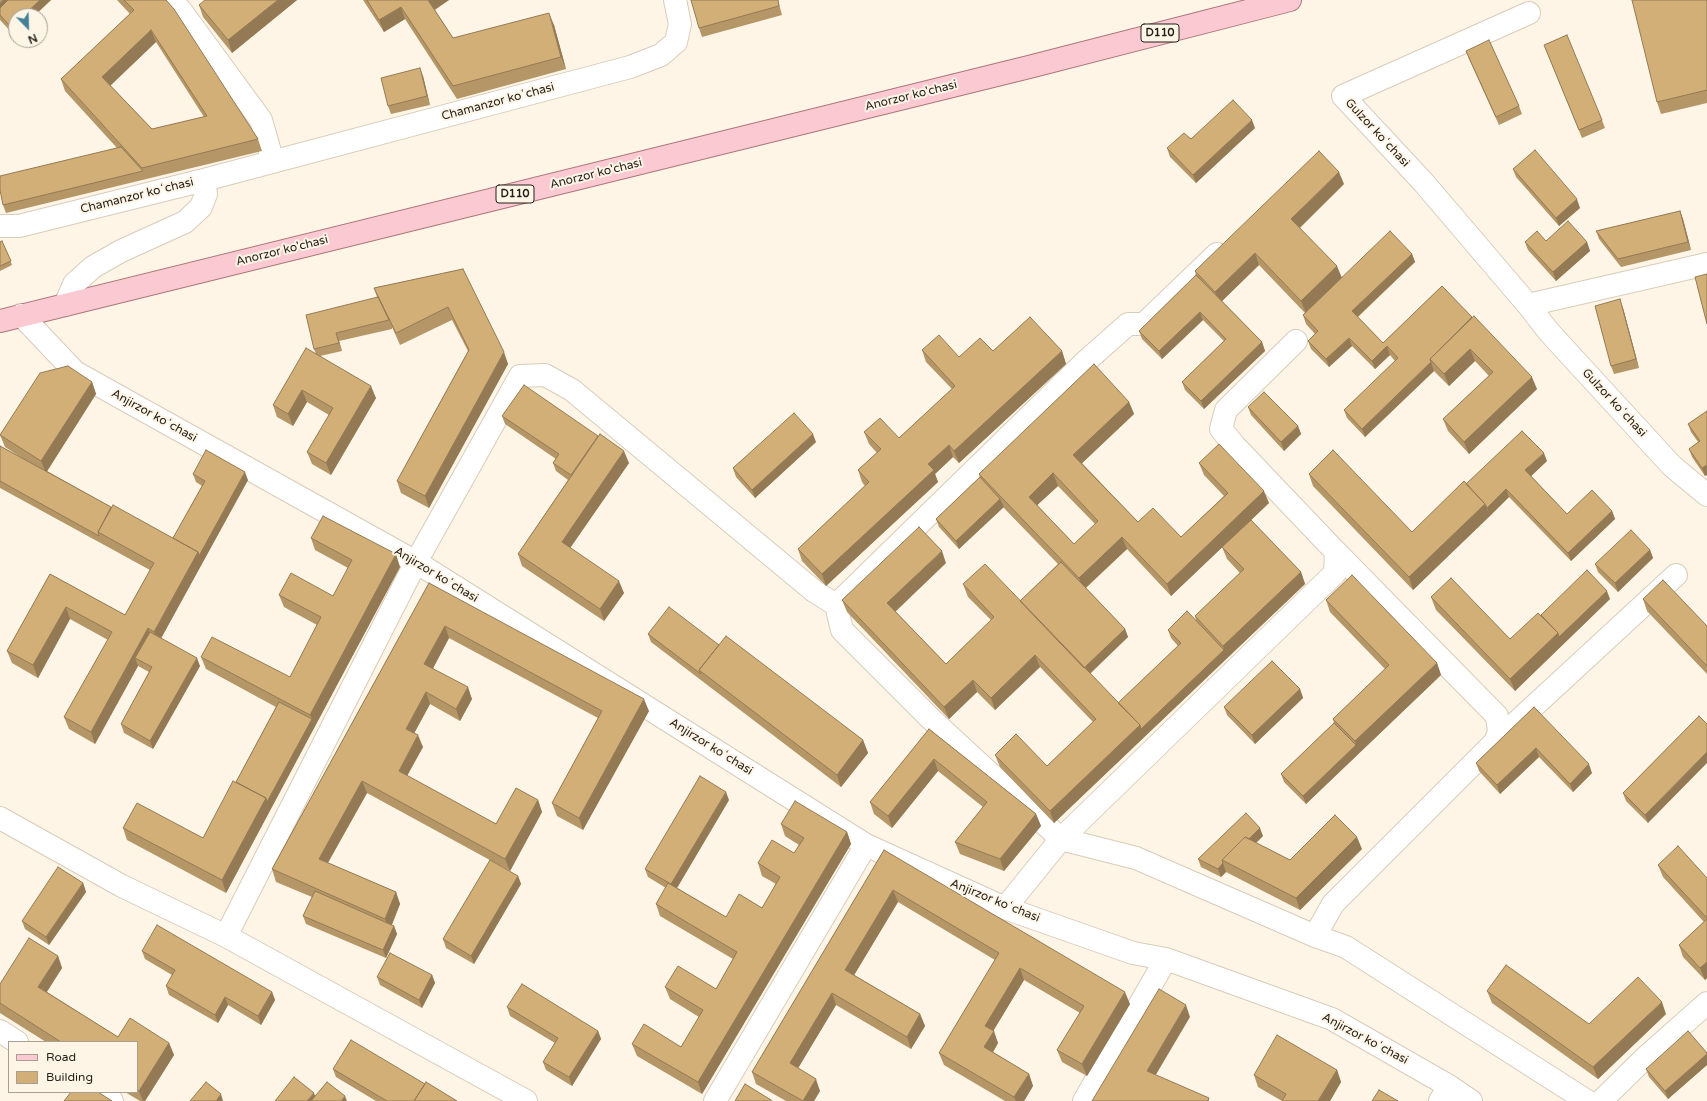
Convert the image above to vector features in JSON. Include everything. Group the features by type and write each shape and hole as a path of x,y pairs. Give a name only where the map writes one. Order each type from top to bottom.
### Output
{"main road":[{"name":"Anorzor ko'chasi","path":"0,321 1029,67 1290,0"}],"street":[{"path":"172,0 187,18 261,120 273,162"},
{"name":"Chamanzor koʻchasi","path":"0,226 19,226 204,180 630,67 661,55 676,42 680,24 675,0"},
{"name":"Gulzor koʻchasi","path":"1529,13 1343,96 1424,183 1528,305 1549,332 1672,466 1707,495"},
{"path":"65,305 74,284 93,266 121,251 185,222 201,207 206,194 204,180"},
{"path":"836,605 1085,362 1128,324 1144,324 1228,242"},
{"path":"1528,305 1707,264"},
{"name":"Anjirzor koʻchasi","path":"21,315 75,372 416,562 866,845 1005,908 1133,953 1166,959 1332,1019 1445,1093 1471,1101"},
{"path":"1296,341 1226,410 1220,429 1336,552 1496,716 1499,732 1495,742"},
{"path":"226,936 416,562 520,376 545,375 572,390 814,591 836,605 842,630 931,719 1061,839 1136,858 1315,936 1346,947 1587,1101"},
{"path":"1005,908 1061,839 1334,573 1336,552"},
{"path":"1315,936 1333,904 1495,742 1676,575"},
{"path":"0,818 122,886 226,936 526,1101"},
{"path":"716,1101 866,845"},
{"path":"1084,1101 1166,959"},
{"path":"1601,1101 1646,1057 1707,1003"},
{"path":"0,1031 15,1041"},
{"path":"100,1093 112,1101"}],"building":[{"path":"8,0 40,0 32,8 8,8 8,24 0,15 0,8"},
{"path":"124,0 166,0 174,9 258,139 142,168 61,79 134,10","holes":["151,30 207,116 152,129 102,77"]},
{"path":"205,0 278,0 228,40 199,5"},
{"path":"367,0 428,0 453,38 549,13 561,57 453,86 401,7 379,20"},
{"path":"691,0 778,0 779,6 699,28"},
{"path":"1632,0 1707,0 1707,90 1657,102"},
{"path":"1567,35 1602,120 1579,130 1544,45"},
{"path":"1489,40 1519,106 1496,117 1466,51"},
{"path":"420,68 427,96 388,106 381,78"},
{"path":"1233,100 1252,120 1193,175 1167,148 1184,133 1191,139"},
{"path":"121,147 143,171 3,205 0,190 0,176"},
{"path":"1535,150 1577,199 1556,218 1513,169"},
{"path":"1319,151 1339,172 1291,219 1337,266 1301,301 1255,253 1215,292 1195,271"},
{"path":"1680,211 1688,242 1618,259 1596,231"},
{"path":"1568,221 1587,242 1553,272 1525,242 1537,231 1546,241"},
{"path":"1390,231 1412,254 1352,311 1383,343 1442,286 1472,317 1430,359 1431,362 1362,429 1344,410 1398,358 1387,346 1372,361 1349,338 1326,359 1308,341 1318,331 1303,315"},
{"path":"2,241 11,261 0,266 0,242"},
{"path":"463,269 504,352 425,496 397,481 469,350 448,307 396,333 374,288"},
{"path":"1707,274 1707,324 1695,277"},
{"path":"1196,275 1262,342 1201,401 1182,382 1226,339 1200,312 1159,351 1139,331"},
{"path":"378,297 389,320 336,333 339,343 314,349 306,315"},
{"path":"1620,299 1636,359 1611,366 1595,306"},
{"path":"1474,316 1532,377 1464,442 1443,419 1493,372 1470,349 1444,374 1430,359"},
{"path":"1030,317 1062,351 954,451 949,445 928,464 934,470 822,574 798,549 869,482 858,470 881,449 864,432 880,418 899,438 955,386 922,350 939,335 959,357 980,338 993,351"},
{"path":"306,348 371,386 326,463 307,452 333,408 302,390 288,414 273,405"},
{"path":"1094,364 1129,402 1073,455 1138,522 1153,508 1181,537 1228,493 1199,463 1219,444 1264,491 1167,584 1122,537 1079,578 979,474","holes":["1053,473 1098,521 1074,544 1029,497"]},
{"path":"68,366 92,382 41,461 0,435 40,373"},
{"path":"524,385 598,436 571,475 553,463 559,454 502,416"},
{"path":"1264,392 1298,426 1281,442 1248,407"},
{"path":"1707,411 1707,465 1702,468 1689,449 1700,441 1688,424"},
{"path":"794,413 813,434 752,490 733,468"},
{"path":"1522,431 1544,453 1525,470 1567,514 1592,490 1612,511 1568,553 1506,489 1487,508 1466,484"},
{"path":"600,434 624,451 562,542 619,581 600,609 518,554"},
{"path":"0,446 111,507 98,532 99,536 0,481"},
{"path":"206,450 245,472 199,556 198,552 173,538 205,481 193,474"},
{"path":"1333,450 1412,532 1464,481 1485,504 1409,577 1309,474"},
{"path":"980,477 1000,499 956,541 936,519"},
{"path":"113,505 198,552 154,632 148,628 91,732 64,717 112,632 66,607 33,665 7,651 50,574 125,615 154,563 98,532"},
{"path":"323,516 396,554 310,715 201,657 212,637 290,677 321,617 279,595 291,573 333,596 352,560 311,538"},
{"path":"1251,520 1301,572 1223,646 1195,616 1244,569 1222,547"},
{"path":"919,527 942,551 887,603 946,664 994,617 963,584 985,564 1140,725 1050,811 995,755 1016,734 1047,766 1096,719 1035,655 991,698 973,680 944,707 842,600"},
{"path":"1631,530 1650,550 1615,583 1595,564"},
{"path":"1061,562 1125,629 1084,668 1020,601"},
{"path":"1587,570 1607,591 1559,637 1558,633 1541,615"},
{"path":"1352,575 1437,663 1355,741 1333,719 1389,665 1326,600"},
{"path":"1451,578 1510,639 1538,613 1558,633 1510,679 1431,597"},
{"path":"1663,580 1707,626 1707,666 1643,599"},
{"path":"429,583 644,699 579,818 552,803 602,711 445,626 424,664 468,687 456,709 426,692 406,729 418,735 399,771 496,824 516,788 538,800 505,859 362,781 319,859 396,892 385,919 272,869"},
{"path":"669,607 719,645 699,670 701,674 648,634"},
{"path":"1187,611 1224,650 1141,729 1140,725 1118,703 1181,643 1168,630"},
{"path":"150,632 197,658 150,741 121,724 152,667 135,658"},
{"path":"726,636 863,740 837,775 699,670"},
{"path":"1272,661 1300,689 1252,735 1224,707"},
{"path":"279,702 312,719 267,802 266,798 236,782"},
{"path":"1534,707 1589,764 1570,784 1536,748 1497,785 1476,763"},
{"path":"1699,716 1707,724 1707,752 1645,815 1623,793"},
{"path":"1334,723 1356,745 1303,796 1281,774"},
{"path":"929,729 1036,814 1000,859 955,842 987,802 934,759 888,816 870,802"},
{"path":"700,776 726,792 671,884 645,869"},
{"path":"233,781 266,798 222,880 123,828 137,803 203,838"},
{"path":"795,801 847,832 698,1082 632,1044 644,1024 681,1047 703,1010 665,987 678,966 716,989 737,952 656,904 668,883 726,917 739,894 762,908 780,877 758,863 772,840 794,853 804,838 781,824"},
{"path":"1246,813 1260,828 1249,839 1245,837 1222,860 1223,863 1218,869 1198,859"},
{"path":"1335,815 1357,837 1296,898 1222,860 1245,837 1290,860"},
{"path":"1678,846 1707,878 1707,918 1658,865"},
{"path":"884,850 1125,992 1082,1064 1057,1050 1084,1006 1020,968 985,1026 994,1031 984,1047 1029,1074 1014,1097 939,1053 999,953 893,890 845,970 920,1014 907,1037 832,993 790,1063 816,1079 803,1101 752,1072"},
{"path":"490,860 518,876 471,956 443,939"},
{"path":"58,867 83,883 46,937 22,921"},
{"path":"315,891 394,926 383,950 303,916"},
{"path":"1707,919 1707,962 1700,968 1679,945"},
{"path":"157,925 272,992 258,1016 225,997 215,1015 166,986 175,970 142,951"},
{"path":"29,938 58,956 38,987 118,1037 130,1018 169,1043 139,1091 138,1041 59,1041 0,1003 0,984"},
{"path":"390,953 432,975 419,1000 377,977"},
{"path":"1506,965 1589,1024 1638,977 1662,1002 1593,1067 1487,991"},
{"path":"522,984 598,1031 569,1077 543,1062 558,1038 507,1007"},
{"path":"1159,989 1186,1005 1147,1071 1209,1098 1208,1101 1092,1101"},
{"path":"1688,1031 1707,1054 1665,1091 1646,1069"},
{"path":"1277,1035 1337,1070 1318,1101 1282,1101 1286,1094 1254,1075"},
{"path":"351,1040 425,1084 414,1101 387,1101 333,1069"},
{"path":"294,1077 314,1093 307,1101 275,1101"},
{"path":"206,1082 221,1094 216,1101 190,1101"},
{"path":"327,1082 345,1096 341,1101 311,1101"},
{"path":"426,1082 457,1101 414,1101"},
{"path":"745,1084 771,1100 771,1101 735,1101"},
{"path":"1379,1090 1398,1101 1372,1101"},
{"path":"70,1093 100,1093 112,1101 64,1101"}]}
